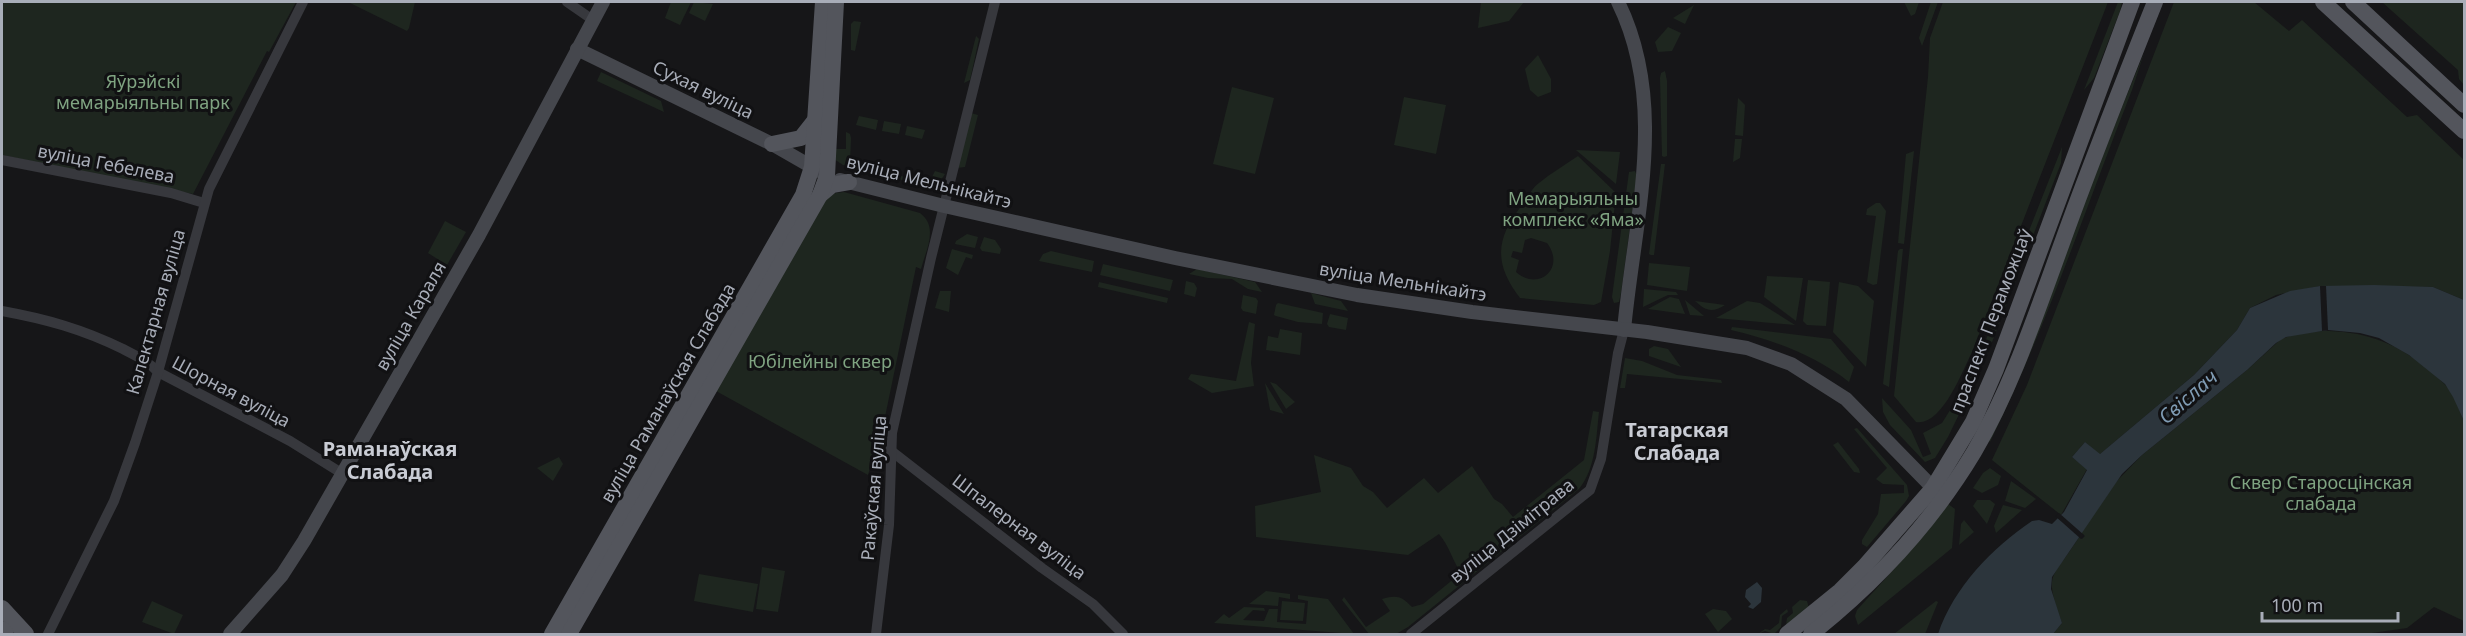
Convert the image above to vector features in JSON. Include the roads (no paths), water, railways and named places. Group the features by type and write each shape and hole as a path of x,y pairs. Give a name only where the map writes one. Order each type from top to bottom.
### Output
{"main road":[{"name":"вуліца Караля","path":"230,634 288,566 343,474 479,235 603,2"},
{"path":"819,171 816,118 823,2"},
{"path":"819,171 836,2"},
{"path":"1618,2 1628,22 1641,72 1645,159 1643,192 1624,330"},
{"name":"праспект Пераможцаў","path":"1811,634 1870,584 1938,493 1996,369 2132,2"},
{"name":"праспект Пераможцаў","path":"1787,634 1840,591 1938,493 1974,453 2022,350 2091,163 2155,2"},
{"path":"2323,2 2464,131"},
{"path":"2353,2 2464,105"},
{"name":"Сухая вуліца","path":"577,49 772,144 819,171"},
{"path":"772,144 801,138 808,133 816,118"},
{"name":"вуліца Мельнікайтэ","path":"819,171 849,182 944,206 1357,295 1747,348 1791,364 1823,383 1861,411 1938,493"},
{"name":"вуліца Раманаўская Слабада","path":"569,634 820,195 819,171"},
{"name":"вуліца Раманаўская Слабада","path":"552,634 797,205 819,171"},
{"path":"820,195 836,184 849,182"},
{"path":"2,608 26,634"},
{"path":"2,629 6,634"}],"street":[{"name":"Калектарная вуліца","path":"48,634 114,501 158,372 204,203 303,2"},
{"path":"567,2 593,20"},
{"name":"Ракаўская вуліца","path":"876,634 890,513 890,450 914,328 995,2"},
{"name":"вуліца Гебелева","path":"2,160 171,193 204,203"},
{"name":"Шорная вуліца","path":"2,311 56,321 88,333 150,363 158,372 290,441 343,474"},
{"name":"вуліца Дзімітрава","path":"1411,634 1590,489 1601,459 1618,353 1624,330"},
{"name":"Шпалерная вуліца","path":"890,450 1042,568 1093,603 1124,634"}],"water":[{"name":"Свіслач","path":"2320,286 2433,287 2464,300 2464,421 2445,384 2409,355 2379,338 2360,333 2328,330 2286,337 2276,343 2122,474 2052,577 2051,589 2062,623 2053,634 1938,634 1954,600 1989,556 2032,521 2039,520 2052,524 2064,512 2087,470 2072,457 2085,442 2100,454 2194,375 2237,330 2250,308 2290,291"},
{"path":"1757,582 1762,588 1761,602 1753,609 1748,607 1751,604 1745,597 1746,590"}],"district":[{"name":"Татарская Слабада","path":"1677,442"},
{"name":"Раманаўская Слабада","path":"390,460"}],"park label":[{"name":"Яўрэйскі мемарыяльны парк","path":"143,92"},
{"name":"Мемарыяльны комплекс «Яма»","path":"1573,209"},
{"name":"Юбілейны сквер","path":"820,362"},
{"name":"Сквер Старосцінская слабада","path":"2321,493"}]}
